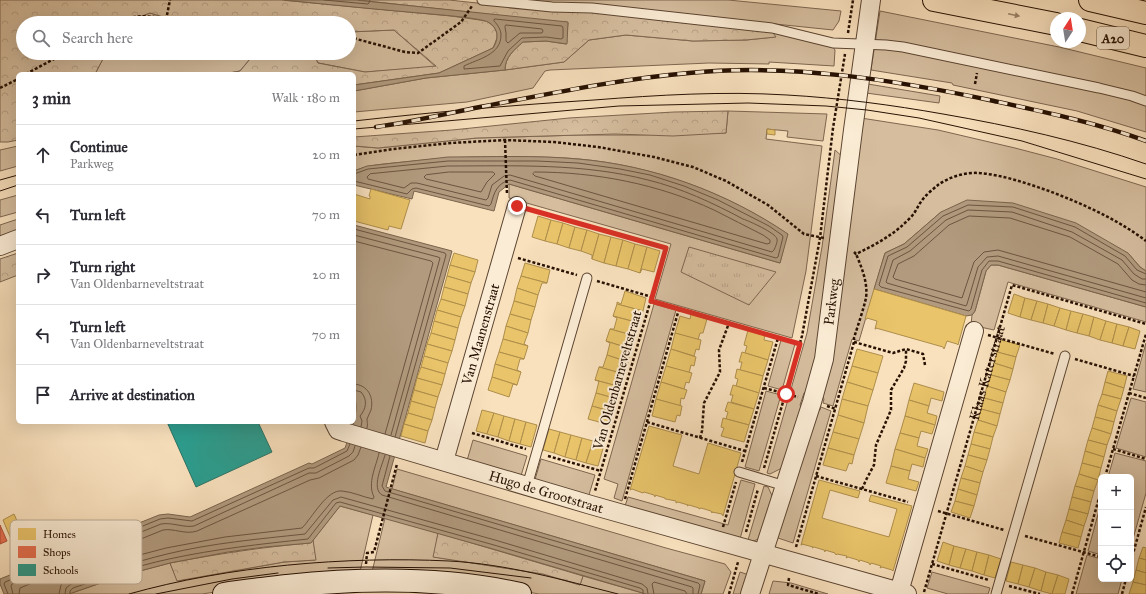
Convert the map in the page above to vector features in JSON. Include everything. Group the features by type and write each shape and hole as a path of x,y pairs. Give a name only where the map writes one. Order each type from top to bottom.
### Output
{"highway":[{"path":"934,0 1050,23"},
{"name":"A20","path":"1090,0 1146,13"},
{"name":"A20","path":"1086,31 1146,46"}],"main road":[{"path":"224,594 303,585 360,581 453,583 498,589 520,594"},
{"path":"337,594 360,592 436,594"}],"street":[{"name":"Parkweg","path":"750,594 812,402 824,359 871,0"},
{"name":"Van Maanenstraat","path":"444,462 512,199"},
{"path":"0,246 16,240"},
{"name":"Klaas Katerstraat","path":"903,593 924,507 974,331"},
{"name":"Hugo de Grootstraat","path":"339,427 444,462 903,593"}],"lane":[{"path":"482,0 552,7 592,8 772,28 823,42 903,47 1099,88 1146,101"},
{"path":"527,486 587,278"},
{"path":"996,594 1065,356"},
{"path":"739,472 785,486"}],"path":[{"path":"167,16 170,0"},
{"name":"Parkweg","path":"729,594 800,344 820,238 833,128 853,0"},
{"path":"356,39 406,52 418,52 461,22 471,7"},
{"path":"30,72 52,60"},
{"path":"975,84 976,78"},
{"path":"0,88 16,80"},
{"path":"505,140 512,199"},
{"path":"356,155 407,147 505,140 554,142 598,147 654,157 693,167 726,181 768,205 804,234 846,242 856,254 863,272 866,286 866,297 816,476 788,585 819,594"},
{"path":"856,254 882,242 901,228 912,216 923,199 939,184 953,177 977,173 1001,176 1029,184 1080,203 1133,231 1146,241"},
{"name":"Van Oldenbarneveltstraat","path":"512,199 666,248 591,505"},
{"name":"Klaas Katerstraat","path":"923,594 1012,285 1146,324"},
{"path":"647,295 652,296"},
{"path":"651,301 800,344"},
{"path":"621,513 679,309"},
{"path":"700,438 702,432 704,403 720,372 719,350 729,323"},
{"path":"1106,474 1146,334"},
{"path":"719,541 778,338"},
{"path":"854,342 893,353 906,349 923,354 925,365"},
{"path":"862,489 874,465 876,444 891,410 891,390 904,368 906,361 906,349"},
{"path":"1129,393 1146,398"},
{"path":"647,422 745,451"},
{"path":"1113,450 1146,459"},
{"path":"360,581 360,575 366,575 367,553 374,552 394,474"},
{"path":"816,476 924,507"},
{"path":"1072,594 1098,502"},
{"path":"1134,550 1146,507"},
{"path":"932,564 1040,594"},
{"path":"1122,594 1125,582"}],"green space":[{"path":"0,0 281,0 451,16 487,21 494,27 497,33 497,38 493,48 439,73 356,85 356,72 235,72 240,71 249,60 316,60 318,63 365,72 436,66 394,30 356,32 356,16 160,16 150,13 142,16 16,16 16,60 102,60 96,72 16,72 16,140 0,142"},
{"path":"358,0 449,0 551,11 590,11 771,30 776,37 746,40 693,41 626,35 589,40 564,62 505,70 505,65 508,58 523,42 546,41 566,44 568,23"},
{"path":"518,0 728,0 841,11 839,21 833,30 592,5"},
{"path":"880,11 1050,45 1050,48 1063,48 1146,68 1146,132 1077,111 953,85 952,83 871,70"},
{"path":"150,13 160,16 142,16"},
{"path":"394,30 436,67 365,72 318,63 316,60 356,60 356,32"},
{"path":"771,30 833,47 835,50 834,66 769,62 769,64 709,63 550,70 545,71 533,88 467,102 356,112 356,91 426,78 564,62 589,40 626,35 693,41 746,40 775,37"},
{"path":"102,60 249,60 240,71 235,72 96,72"},
{"path":"868,84 940,96 939,103 866,93"},
{"path":"728,111 827,114 823,141 787,137 788,131 767,129 766,139 822,146 806,271 792,338 655,299 671,244 509,198 509,184 780,263 787,234 764,219 739,206 688,183 634,168 579,159 553,157 447,158 379,165 356,170 356,146 378,148 477,138 726,133"},
{"path":"728,111 726,133 673,136 615,134 477,138 378,148 356,146 356,137 452,130 569,118 674,112"},
{"path":"861,118 938,130 1015,148 1057,159 1146,187 1146,271 1140,267 1128,253 941,212 904,244 885,253 859,341 852,339 833,406 823,403 824,399 821,394"},
{"path":"16,146 16,167 0,171 0,150"},
{"path":"835,150 844,158 816,369 810,390 804,393 800,405 803,410 786,466 770,474 767,473 807,333 822,247"},
{"path":"16,196 16,213 0,217 0,200"},
{"path":"16,220 16,233 0,239 0,225"},
{"path":"689,247 776,272 749,305 681,272"},
{"path":"16,254 16,276 0,282 0,259"},
{"path":"991,265 998,265 1146,307 1146,322 1008,282 994,330 971,325 972,315 975,311 986,271"},
{"path":"654,304 676,310 622,501 614,498 618,484 604,479"},
{"path":"781,340 795,344 782,390 768,386"},
{"path":"1146,343 1146,392 1133,389"},
{"path":"766,391 781,395 759,471 745,467"},
{"path":"1131,398 1146,402 1146,457 1116,448"},
{"path":"821,407 831,411 793,543 775,537 814,413 820,410"},
{"path":"473,440 527,456 520,479 466,464"},
{"path":"1115,453 1146,461 1146,493 1134,535 1134,474 1109,474"},
{"path":"541,459 595,475 588,498 534,483"},
{"path":"397,469 725,564 731,572 723,594 701,594 705,581 392,489"},
{"path":"741,480 755,484 740,539 625,506 628,497 728,525"},
{"path":"764,486 768,487 774,500 760,538 754,541 748,540"},
{"path":"340,506 373,515 359,576 261,585 202,594 69,594 98,584 142,584 142,570 170,563 178,581 284,562 315,560 313,540"},
{"path":"1098,514 1098,554 1088,551"},
{"path":"385,518 438,533 434,557 543,574 580,585 583,576 646,594 539,594 483,584 371,576"},
{"path":"438,533 583,576 580,585 543,574 433,557"},
{"path":"313,540 316,560 284,562 177,581 170,563 240,551 310,543"},
{"path":"1087,555 1098,558 1098,582 1121,582 1118,594 1076,594"},
{"path":"740,572 749,575 743,594 733,594"},
{"path":"932,572 990,588 988,594 948,594 927,588"},
{"path":"773,581 791,583 828,594 769,594"}],"water":[{"path":"284,0 355,0 568,22 567,44 546,41 523,42 508,58 505,65 505,70 426,78 356,91 356,85 439,73 493,48 497,37 496,30 492,24 484,21 452,16"},
{"path":"448,157 562,158 606,162 661,174 714,193 739,205 788,234 780,263 509,184 499,192 494,211 414,191 412,199 356,185 356,170 367,166"},
{"path":"967,200 1013,203 1076,223 1128,253 1140,267 1146,271 1146,307 998,265 991,265 986,271 975,311 972,315 966,316 874,289 885,253 904,244 941,212"},
{"path":"356,226 452,251 386,487 705,581 701,594 646,594 340,506 311,543 228,552 170,563 142,570 142,522 159,515 168,514 190,517 345,448 353,424 356,424"},
{"path":"10,575 10,584 98,584 69,594 4,594 0,584 0,579"}],"building: Homes":[{"path":"767,129 775,130 775,135 767,134"},
{"path":"371,189 410,200 401,229 389,226 388,230 356,222 356,195 370,199 369,196"},
{"path":"538,216 551,220 545,241 532,237"},
{"path":"551,220 563,223 557,244 545,241"},
{"path":"563,223 575,227 569,248 557,244"},
{"path":"575,227 587,230 581,251 569,248"},
{"path":"587,230 599,234 592,259 592,255 581,251"},
{"path":"599,234 611,237 604,263 592,259"},
{"path":"611,237 623,240 616,266 604,263"},
{"path":"623,240 635,244 628,269 616,266"},
{"path":"635,244 647,247 640,273 628,269"},
{"path":"647,247 660,251 654,272 642,269 640,273"},
{"path":"454,253 478,260 475,272 450,265"},
{"path":"525,263 550,270 547,283 521,276"},
{"path":"450,265 475,272 471,283 447,276"},
{"path":"447,276 471,283 468,294 444,287"},
{"path":"521,276 547,283 542,283 538,295 517,288"},
{"path":"444,287 468,294 465,306 441,299"},
{"path":"517,288 538,295 535,307 514,301"},
{"path":"874,289 966,316 958,345 947,341 944,349 943,347 876,328 875,329 877,321 867,318 865,319"},
{"path":"625,291 646,298 643,311 617,304 617,302 621,304"},
{"path":"1014,294 1025,298 1020,317 1008,313"},
{"path":"1025,298 1037,301 1031,320 1020,317"},
{"path":"441,299 465,306 461,317 437,310"},
{"path":"514,301 535,307 531,320 510,314"},
{"path":"1037,301 1048,304 1043,323 1031,320"},
{"path":"617,304 643,311 639,323 613,316"},
{"path":"1048,304 1060,308 1054,326 1043,323"},
{"path":"1060,308 1071,311 1066,330 1054,326"},
{"path":"437,310 461,317 458,328 434,321"},
{"path":"1071,311 1083,314 1077,333 1066,330"},
{"path":"510,314 531,320 528,333 506,326"},
{"path":"691,314 707,319 703,333 700,333 698,340 675,333 680,316 690,319"},
{"path":"1083,314 1094,317 1089,336 1077,333"},
{"path":"613,316 639,323 635,336 610,329 614,329 617,318"},
{"path":"1094,317 1106,321 1100,340 1089,336"},
{"path":"434,321 458,328 455,340 431,333"},
{"path":"1106,321 1117,324 1112,343 1100,340"},
{"path":"1117,324 1129,327 1123,346 1112,343"},
{"path":"506,326 528,333 524,344 528,346 503,339"},
{"path":"1129,327 1140,331 1135,349 1123,346"},
{"path":"610,329 635,336 631,349 606,341"},
{"path":"748,330 765,335 764,340 773,342 768,360 745,353 747,346 744,345"},
{"path":"431,333 455,340 452,351 427,344"},
{"path":"675,333 701,340 699,350 696,349 694,356 671,349"},
{"path":"503,339 528,346 524,359 499,352"},
{"path":"1001,340 1020,345 1016,357 997,352"},
{"path":"606,341 631,349 628,362 607,355 610,343"},
{"path":"427,344 452,351 448,363 424,356"},
{"path":"671,349 696,357 694,366 691,365 689,373 666,366"},
{"path":"857,349 883,356 878,373 852,366"},
{"path":"499,352 524,359 520,359 517,370 521,372 495,364"},
{"path":"742,352 768,360 763,376 740,370 742,362 739,362"},
{"path":"997,352 1016,357 1013,369 994,363"},
{"path":"607,355 628,362 624,374 599,367 603,367"},
{"path":"424,356 448,363 445,374 421,367"},
{"path":"994,363 1013,369 1010,380 991,375"},
{"path":"495,364 521,372 517,385 492,377"},
{"path":"666,366 692,373 689,383 686,382 684,389 661,382"},
{"path":"852,366 878,373 873,390 847,382"},
{"path":"421,367 445,374 442,385 417,378"},
{"path":"599,367 624,374 621,387 595,380"},
{"path":"737,369 763,376 759,393 736,386 738,379 735,378"},
{"path":"1108,371 1127,376 1124,388 1105,382"},
{"path":"991,375 1010,380 1006,392 987,386"},
{"path":"492,377 517,385 513,384 509,397 488,390"},
{"path":"417,378 442,385 438,397 414,390"},
{"path":"599,381 621,387 617,399 596,393"},
{"path":"661,382 687,390 684,399 681,398 680,406 656,399"},
{"path":"847,382 873,390 868,406 842,399"},
{"path":"1105,382 1124,388 1121,399 1102,394"},
{"path":"914,383 944,392 942,401 931,398 929,406 909,400"},
{"path":"733,385 759,393 754,409 731,402 733,395 730,395"},
{"path":"987,386 1006,392 1003,403 984,398"},
{"path":"414,390 438,397 435,408 411,401"},
{"path":"596,393 617,399 613,412 592,406"},
{"path":"1102,394 1121,399 1117,411 1098,405"},
{"path":"984,398 1003,403 1000,414 981,409"},
{"path":"656,399 682,406 680,416 677,415 675,422 652,416"},
{"path":"842,399 868,406 864,423 838,415"},
{"path":"909,400 929,406 927,413 937,416 935,425 905,416"},
{"path":"411,401 435,408 432,420 408,413"},
{"path":"728,402 754,409 749,425 726,419 728,412 725,411"},
{"path":"1098,405 1117,411 1114,422 1095,417"},
{"path":"592,406 613,412 610,425 588,419"},
{"path":"981,409 1000,414 997,426 978,420"},
{"path":"482,410 494,413 487,434 476,431"},
{"path":"408,413 432,420 428,431 404,424"},
{"path":"494,413 504,416 498,437 487,434"},
{"path":"838,415 864,423 859,439 833,432"},
{"path":"504,416 515,419 509,441 498,437"},
{"path":"905,416 935,425 932,434 921,431 919,438 900,433"},
{"path":"1095,417 1114,422 1111,434 1092,428"},
{"path":"723,418 749,425 744,442 721,436 724,428 721,427"},
{"path":"515,419 526,422 520,444 509,441"},
{"path":"978,420 997,426 993,437 974,432"},
{"path":"526,422 537,425 531,447 520,444"},
{"path":"404,424 428,431 425,443 401,436"},
{"path":"649,426 682,435 673,466 699,474 708,443 741,453 723,516 722,514 712,513 711,511 701,508 699,509 689,505 687,506 688,505 678,502 676,503 676,501 655,495 655,497 654,495 644,492 643,493 632,489 630,490"},
{"path":"1092,428 1111,434 1107,445 1088,440"},
{"path":"549,429 560,432 554,453 543,450"},
{"path":"560,432 571,435 565,457 554,453"},
{"path":"833,432 859,439 854,455 828,448"},
{"path":"974,432 993,437 990,449 971,444"},
{"path":"900,433 919,438 917,446 928,449 925,458 895,449"},
{"path":"571,435 582,438 576,460 565,457"},
{"path":"582,438 593,441 586,463 576,460"},
{"path":"1088,440 1107,445 1104,457 1085,451"},
{"path":"593,441 604,445 598,466 586,463"},
{"path":"971,444 990,449 987,460 968,455"},
{"path":"828,448 854,455 852,464 849,463 846,471 823,465"},
{"path":"895,449 925,458 923,467 912,464 910,471 891,466"},
{"path":"1085,451 1104,457 1101,468 1082,463"},
{"path":"968,455 987,460 983,472 965,466"},
{"path":"1082,463 1101,468 1100,474 1098,474 1098,480 1079,474"},
{"path":"891,466 910,471 908,479 919,482 916,491 886,483"},
{"path":"965,466 983,472 980,483 961,478"},
{"path":"1079,474 1098,480 1094,491 1075,486"},
{"path":"961,478 980,483 977,495 958,489"},
{"path":"819,480 860,491 858,498 830,490 822,518 889,537 897,509 869,501 871,495 912,506 893,571 882,567 880,568 881,566 871,563 870,565 869,563 860,560 859,562 858,560 848,557 846,558 847,556 836,555 835,553 825,550 825,552 824,550 814,547 812,548 813,547 801,545"},
{"path":"1075,486 1094,491 1091,502 1072,497"},
{"path":"958,489 977,495 974,506 955,501"},
{"path":"1072,497 1091,502 1088,514 1069,509"},
{"path":"955,501 974,506 970,518 951,512"},
{"path":"1069,509 1088,514 1084,526 1066,520"},
{"path":"14,514 17,520 10,520 10,537 3,520"},
{"path":"1066,520 1084,526 1081,537 1062,532"},
{"path":"1062,532 1081,537 1078,548 1059,543"},
{"path":"943,542 954,546 949,565 937,561"},
{"path":"954,546 966,549 960,568 949,565"},
{"path":"1143,547 1146,548 1146,560 1139,558"},
{"path":"966,549 977,552 972,571 960,568"},
{"path":"977,552 989,555 984,575 972,571"},
{"path":"989,555 1001,559 995,578 984,575"},
{"path":"1139,558 1146,560 1146,573 1136,570"},
{"path":"1011,562 1023,565 1018,584 1006,581"},
{"path":"1023,565 1035,568 1029,587 1018,584"},
{"path":"1035,568 1046,572 1041,591 1029,587"},
{"path":"1136,570 1146,573 1146,585 1133,582"},
{"path":"1046,572 1058,575 1052,594 1041,591"},
{"path":"1058,575 1069,579 1065,594 1052,594"},
{"path":"1133,582 1146,585 1146,594 1129,594"}],"building: Shops":[{"path":"0,525 7,541 0,544"}],"building: Schools":[{"path":"168,424 259,424 272,452 196,487"}],"tram line":[{"path":"356,121 534,104 691,94 787,95 866,102 969,119 1071,141 1146,164"},
{"path":"356,129 619,106 748,103 826,106 867,110 919,118 1022,141 1146,179"},
{"path":"0,180 16,176"},
{"path":"0,191 16,186"},
{"path":"129,594 206,576 247,570 288,565 369,560 449,561 492,565 535,573 618,594"},
{"path":"328,568 450,568 531,578"},
{"path":"156,594 232,579 278,573"}],"railway":[{"path":"376,127 558,92 637,79 727,70 766,70 843,75 957,93 1071,118 1146,141"}],"route":[{"path":"517,206 666,248 651,301 800,344 786,394"}]}
